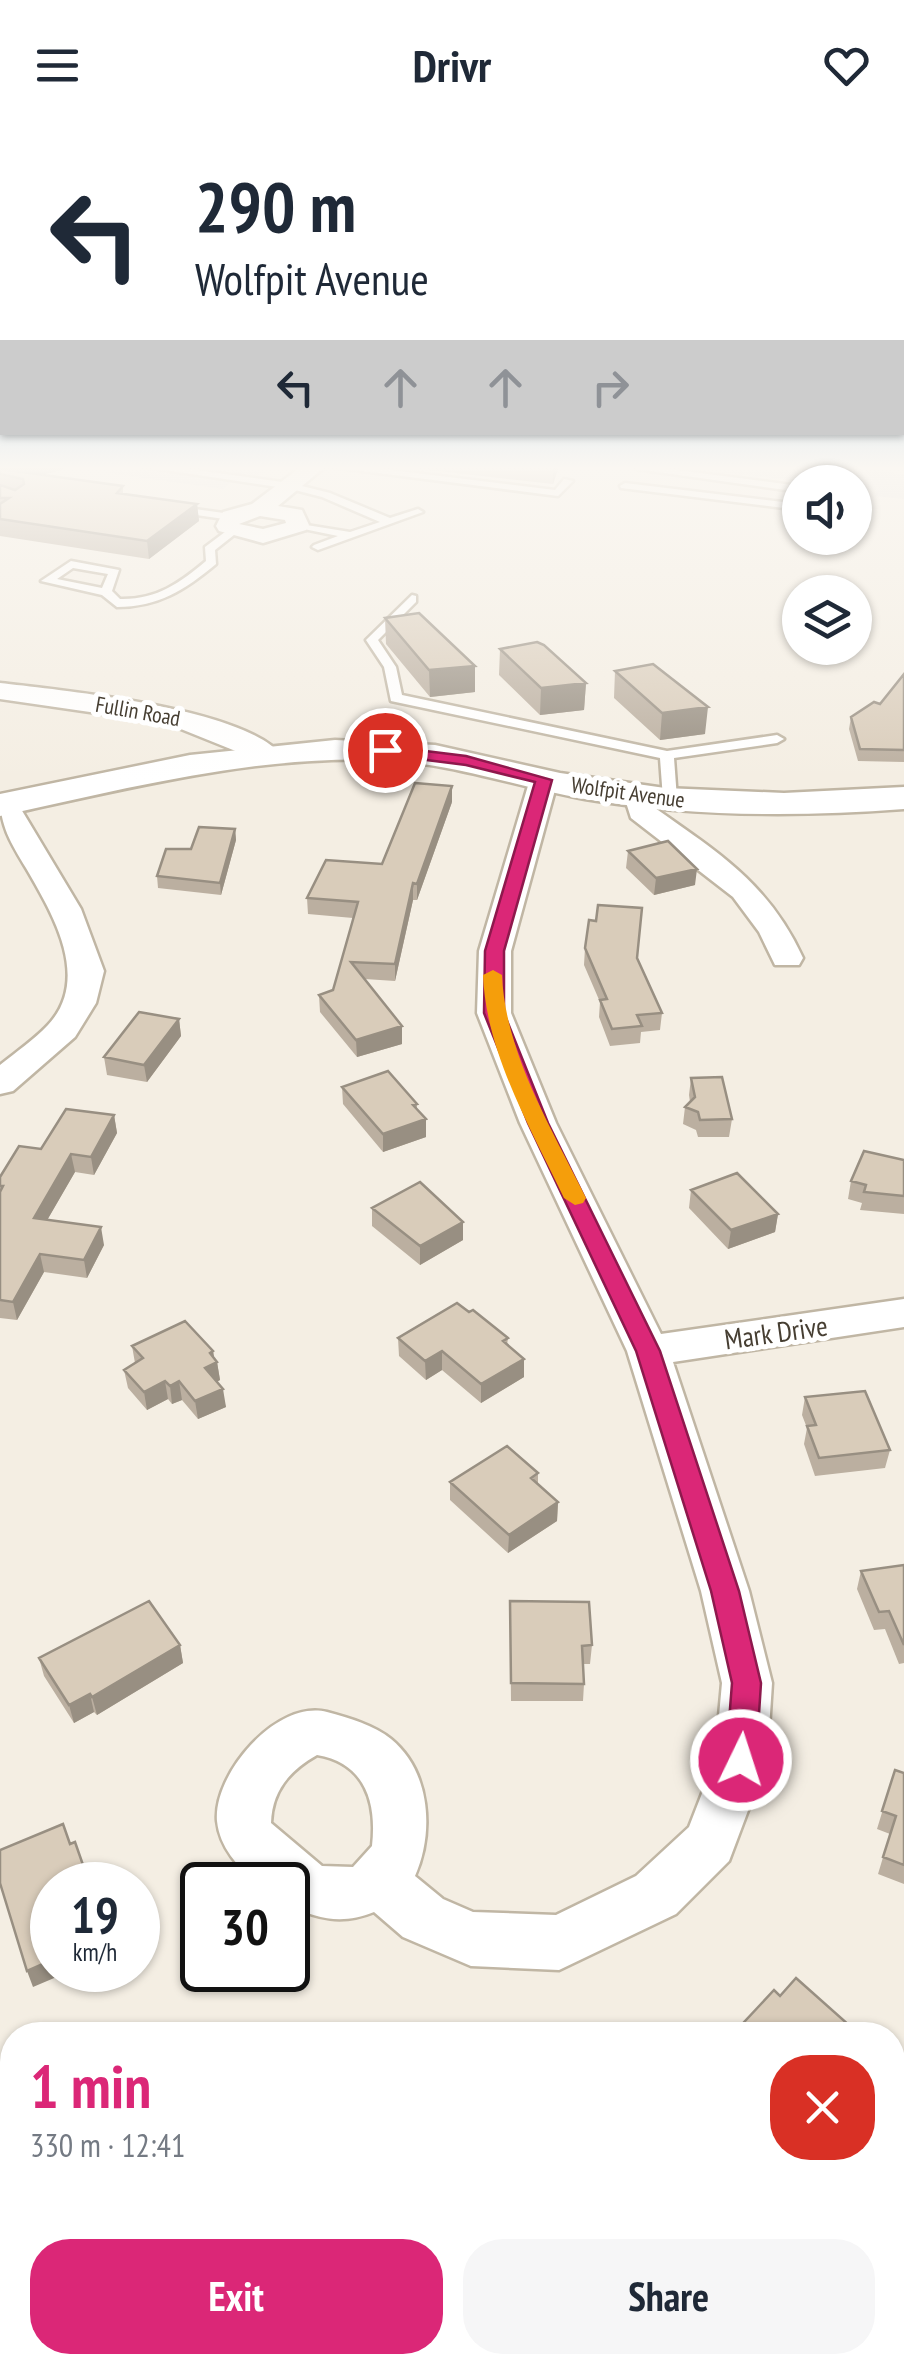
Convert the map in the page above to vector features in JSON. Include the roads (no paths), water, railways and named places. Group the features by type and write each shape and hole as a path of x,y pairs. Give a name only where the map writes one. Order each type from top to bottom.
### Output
{"street":[{"name":"Fullin Road","path":"0,691 175,716 220,730 268,756"},
{"name":"Wolfpit Avenue","path":"2,805 268,756 347,750 399,751 466,761 544,780 654,798 795,804 904,798"},
{"path":"380,1882 424,1918 471,1939 559,1943 656,1896 710,1843 741,1760 747,1683 725,1591 648,1351 538,1123 494,1013 494,951 544,780"},
{"path":"654,798 641,812 713,858 754,900 787,958"},
{"path":"0,1082 63,1030 78,1003 87,971 65,909 2,805"},
{"name":"Mark Drive","path":"648,1351 904,1313"}],"lane":[{"path":"62,571 47,582 106,592 117,604 139,605 173,594 201,571"},
{"path":"106,592 116,572 109,571"},
{"path":"412,599 372,640 390,667 396,698 667,755 776,739"},
{"path":"654,798 667,755"}]}
